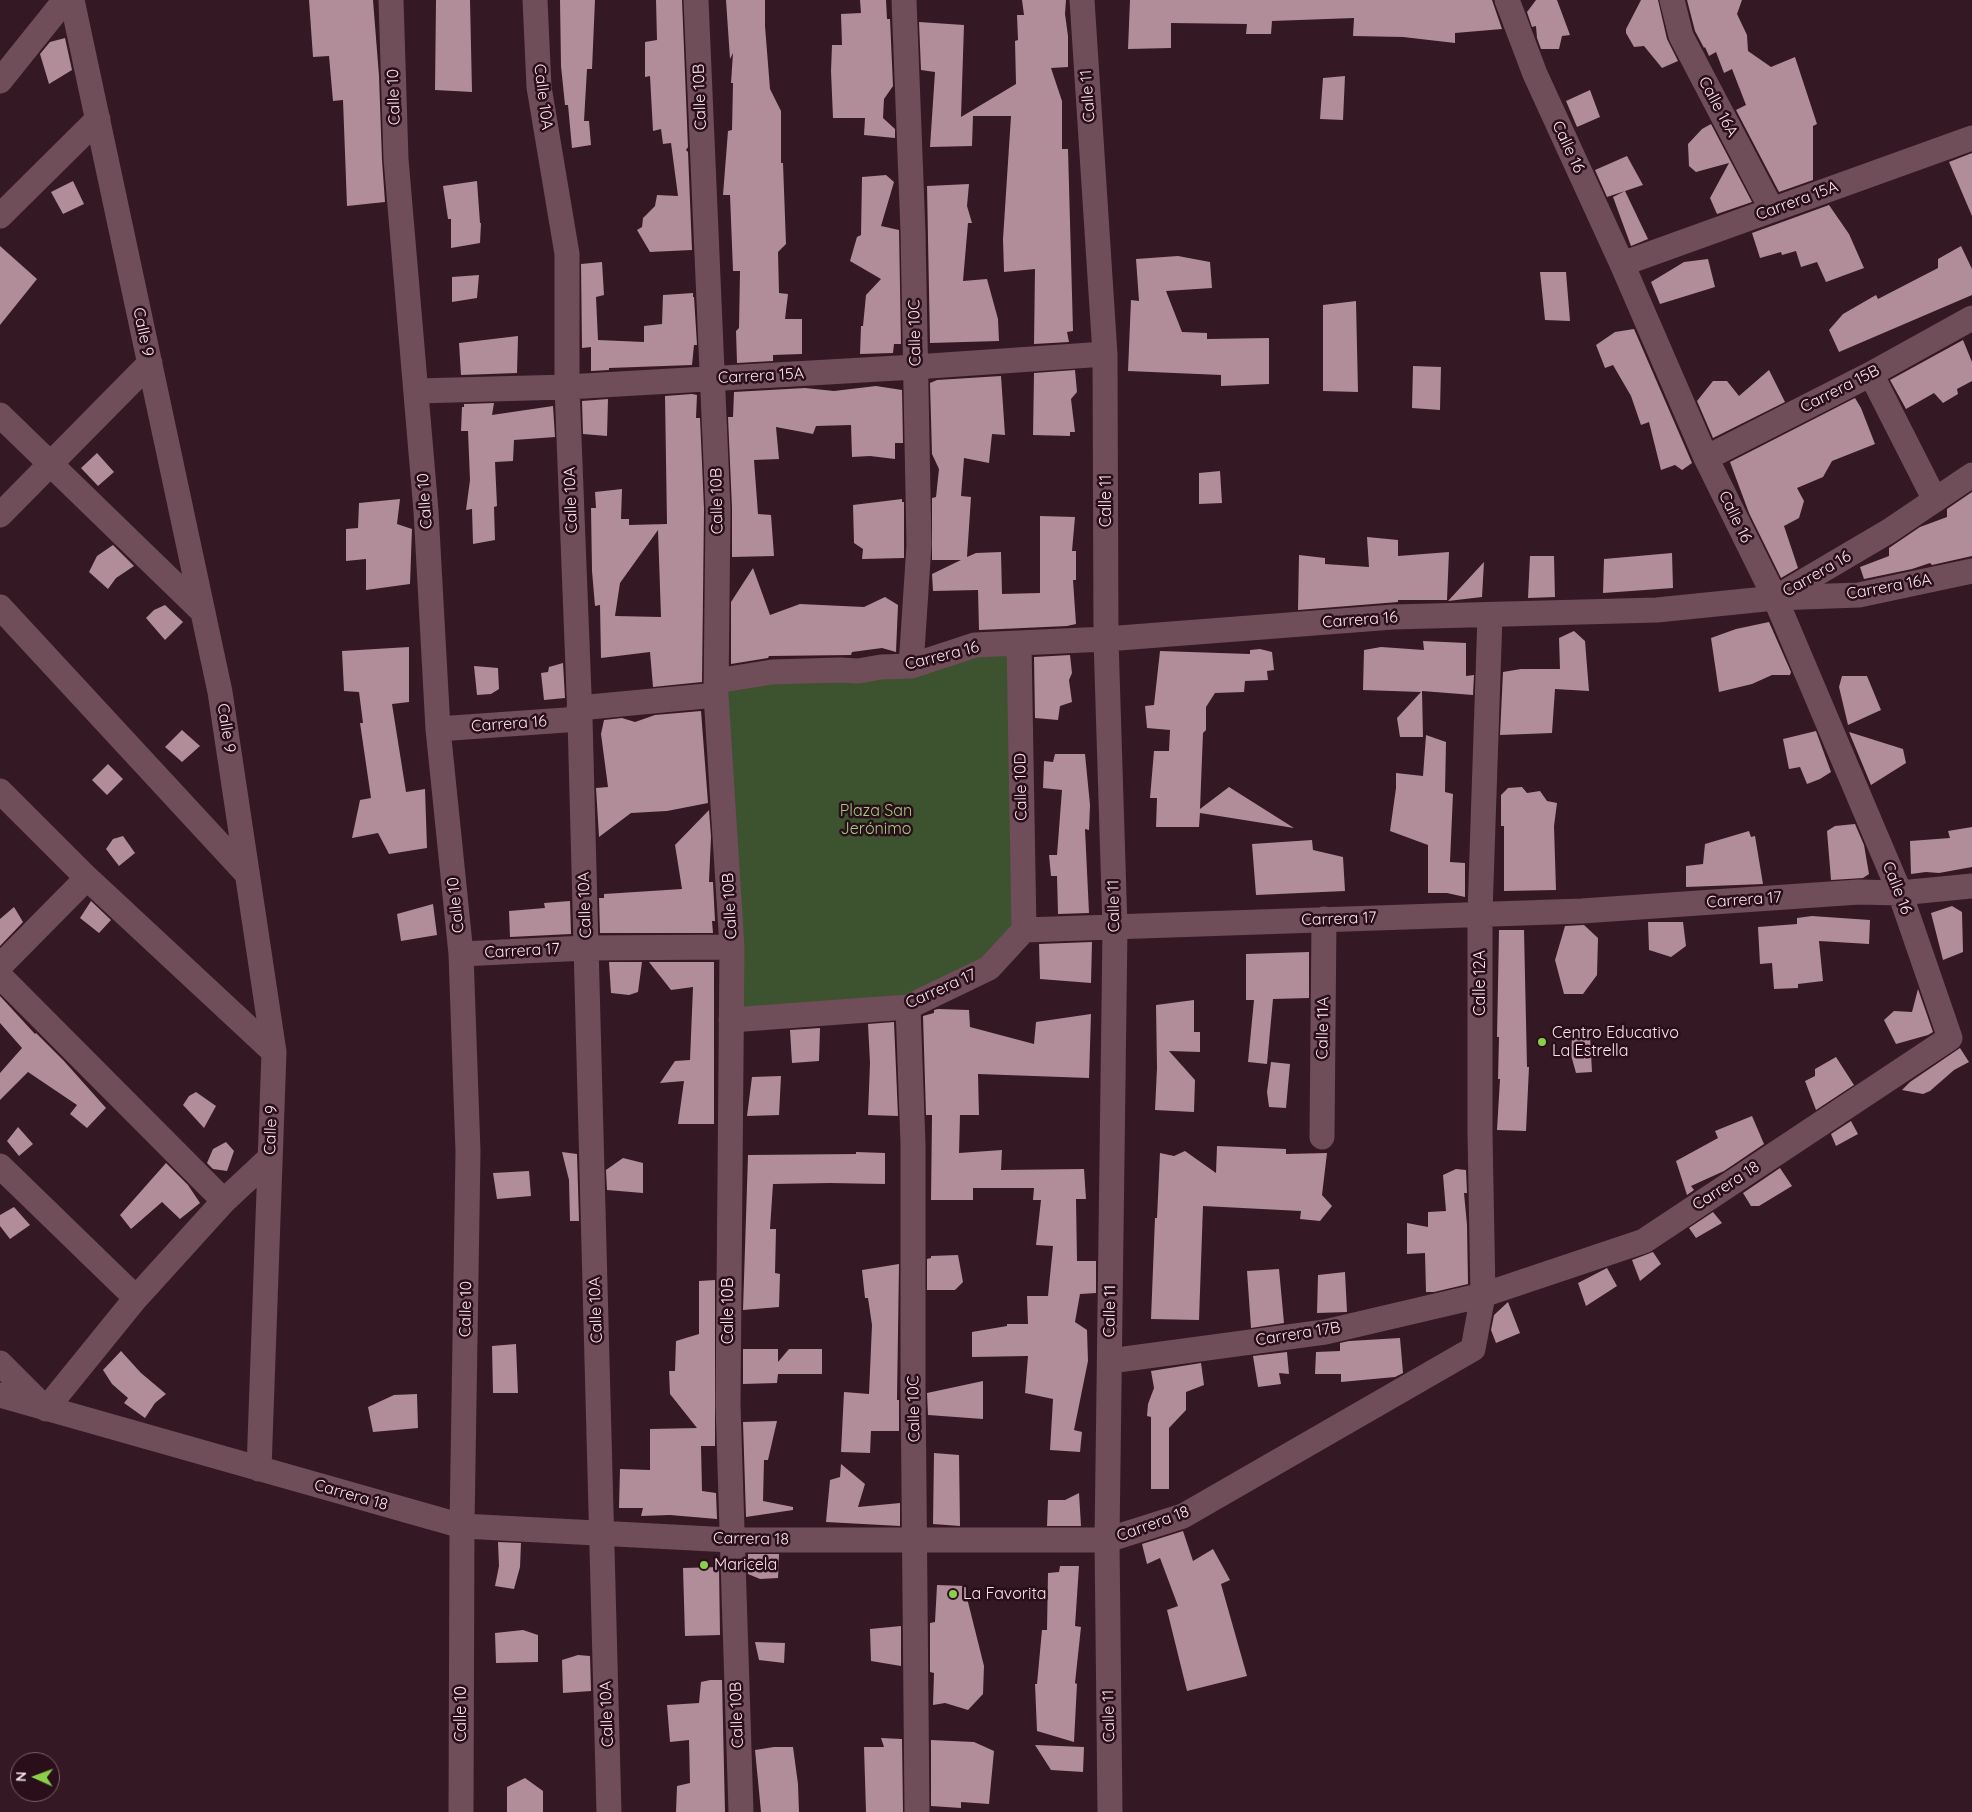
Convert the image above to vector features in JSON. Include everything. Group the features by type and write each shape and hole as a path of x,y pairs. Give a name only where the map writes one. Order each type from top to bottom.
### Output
{"street":[{"path":"0,81 65,0"},
{"name":"Calle 9","path":"72,0 220,692 274,1052 260,1469"},
{"name":"Calle 10","path":"391,0 396,159 426,511 438,729 461,954 468,1152 462,1526 461,1812"},
{"name":"Calle 10A","path":"535,0 539,87 567,254 567,387 579,714 610,1812"},
{"name":"Calle 10B","path":"696,0 718,509 716,688 732,948 728,1404 741,1812"},
{"name":"Calle 10C","path":"904,0 912,222 919,545 911,666"},
{"name":"Calle 11","path":"1082,0 1106,354 1106,639 1115,928 1107,1540 1110,1812"},
{"name":"Calle 16","path":"1507,0 1535,74 1622,264 1706,458 1775,598 1900,892 1950,1038"},
{"name":"Calle 16A","path":"1672,0 1680,36 1772,210"},
{"path":"0,216 98,120"},
{"name":"Carrera 15A","path":"1622,264 1972,138"},
{"name":"Carrera 15B","path":"1706,458 1871,374 1972,318"},
{"name":"Carrera 15A","path":"416,391 567,387 1106,354"},
{"path":"0,515 150,363"},
{"path":"1871,374 1936,500"},
{"path":"0,415 203,612"},
{"name":"Carrera 16","path":"438,729 579,714 716,688 772,672 858,671 881,667 911,666 975,645 1106,639 1393,617 1490,616 1657,610 1775,598 1889,532 1972,474"},
{"name":"Carrera 16A","path":"1775,598 1859,596 1972,571"},
{"path":"0,606 247,874"},
{"name":"Calle 12A","path":"1473,1349 1483,1295 1480,1133 1480,913 1490,616"},
{"name":"Calle 10D","path":"1019,643 1024,930"},
{"path":"0,791 87,878 274,1052"},
{"path":"0,966 87,878"},
{"name":"Carrera 17","path":"731,1020 908,1007 989,968 1024,930 1582,910 1859,892 1900,892 1972,886"},
{"name":"Calle 11A","path":"1322,1137 1324,920"},
{"name":"Carrera 17","path":"461,954 586,948 732,948"},
{"path":"0,976 224,1201"},
{"name":"Calle 10C","path":"908,1007 913,1144 918,1812"},
{"name":"Carrera 18","path":"1483,1295 1644,1241 1950,1038"},
{"path":"0,1363 46,1409 136,1298 224,1201 270,1158"},
{"path":"0,1166 136,1298"},
{"name":"Carrera 17B","path":"1110,1361 1325,1332 1483,1295"},
{"name":"Carrera 18","path":"0,1395 462,1526 731,1540 1107,1540 1183,1516 1473,1349"}],"green space":[{"name":"Plaza San Jerónimo","path":"1019,645 1022,925 986,964 913,1002 736,1015 720,683"}],"building":[{"path":"309,0 373,0 385,202 347,206 343,100 333,101 329,56 313,57"},
{"path":"436,0 470,0 472,92 435,90"},
{"path":"560,0 595,0 592,69 587,69 584,121 589,121 591,145 572,148 568,105 565,105 561,66"},
{"path":"656,0 682,0 688,147 686,150 688,152 692,250 650,252 637,230 642,227 643,218 655,206 657,195 678,196 671,143 663,144 661,129 653,131 650,76 645,77 645,42 657,40"},
{"path":"726,0 765,0 770,89 781,111 781,163 783,163 786,244 778,252 779,293 788,294 785,319 802,319 802,354 773,355 773,361 737,363 736,331 739,328 740,271 733,271 730,195 723,195 728,131 732,130 733,83 731,83 733,53 730,59"},
{"path":"860,0 886,0 887,19 890,19 893,86 884,99 883,118 895,129 895,138 864,135 865,118 833,118 832,45 842,45 841,14 861,13"},
{"path":"1022,0 1066,0 1068,67 1051,68 1062,101 1062,149 1068,149 1073,331 1067,332 1069,342 1034,344 1035,269 1004,272 1003,239 1011,116 973,116 972,146 930,147 935,72 921,70 919,22 964,25 961,117 1016,84 1015,41 1018,40 1017,15 1024,15"},
{"path":"1130,0 1492,0 1502,29 1455,33 1455,43 1403,37 1353,36 1354,18 1272,21 1271,34 1246,34 1247,24 1171,23 1171,48 1128,49"},
{"path":"1536,0 1557,0 1570,35 1562,36 1559,49 1541,49 1537,38 1536,26 1532,27 1527,12"},
{"path":"1641,0 1658,0 1667,39 1678,61 1662,68 1644,46 1634,47 1626,33 1626,29"},
{"path":"1687,0 1742,0 1737,14 1747,35 1748,51 1771,67 1795,57 1817,124 1813,126 1813,180 1779,192 1736,110 1746,105 1732,69 1724,73 1716,52 1709,56 1695,31"},
{"path":"65,38 72,70 49,84 40,54 50,42"},
{"path":"1345,76 1343,120 1320,119 1323,78"},
{"path":"1590,90 1600,117 1577,127 1566,101"},
{"path":"1711,124 1752,202 1717,214 1710,198 1729,163 1696,172 1689,166 1688,144 1702,129"},
{"path":"1972,153 1972,216 1949,162"},
{"path":"1627,156 1643,185 1607,197 1595,170"},
{"path":"886,175 894,182 881,226 899,230 901,344 894,344 893,353 860,354 861,326 863,326 866,295 881,279 850,261 857,237 861,235 862,177"},
{"path":"73,181 84,204 63,214 51,192"},
{"path":"477,181 481,223 480,243 451,248 451,219 448,219 443,186"},
{"path":"969,184 967,206 972,223 968,223 963,281 987,279 998,319 999,341 930,343 927,186"},
{"path":"1625,191 1648,239 1631,246 1613,197"},
{"path":"1829,205 1849,234 1864,268 1826,282 1817,262 1801,267 1796,251 1782,255 1781,252 1760,258 1752,233"},
{"path":"0,246 37,279 0,325"},
{"path":"1961,246 1972,269 1972,295 1839,352 1829,330 1843,314 1876,295 1878,299 1938,268 1938,259"},
{"path":"1178,256 1210,262 1212,288 1166,291 1182,332 1207,333 1207,339 1269,338 1269,384 1221,386 1221,375 1128,371 1131,300 1139,301 1136,259"},
{"path":"1708,259 1715,287 1660,304 1651,282 1684,262"},
{"path":"602,262 604,295 596,297 598,340 644,342 644,326 662,324 663,295 693,293 697,345 694,345 692,365 609,368 609,370 591,371 591,347 582,348 581,264"},
{"path":"1540,272 1566,272 1570,321 1545,320"},
{"path":"479,275 477,298 452,302 452,277"},
{"path":"1356,301 1358,392 1323,391 1323,305"},
{"path":"1634,329 1692,463 1682,470 1675,465 1661,470 1649,422 1641,425 1631,396 1613,365 1605,368 1596,345 1615,332"},
{"path":"518,336 517,373 461,375 459,343"},
{"path":"1963,340 1972,362 1972,381 1957,389 1958,394 1943,403 1934,393 1906,409 1890,380"},
{"path":"1413,366 1441,367 1440,410 1412,408"},
{"path":"1075,370 1077,392 1071,399 1075,432 1070,432 1070,436 1033,435 1034,373"},
{"path":"1769,370 1785,402 1713,438 1697,401 1713,381 1727,381 1739,396"},
{"path":"1001,376 1005,435 992,434 989,463 964,458 961,496 971,497 967,557 976,553 1001,552 1002,594 1040,593 1040,516 1075,517 1072,551 1076,551 1076,580 1073,580 1076,624 979,630 978,590 933,591 932,574 961,560 932,560 932,498 936,497 939,469 932,454 930,383 937,380"},
{"path":"876,386 902,390 903,443 895,443 895,459 870,456 852,457 851,425 816,426 813,434 776,427 779,459 754,460 758,514 771,515 774,556 732,557 728,417 733,417 734,392 805,388 834,391"},
{"path":"697,395 696,418 700,418 704,509 702,682 653,687 650,652 601,658 600,605 595,606 592,571 591,508 596,508 595,492 622,489 621,519 629,519 629,525 667,524 665,396","holes":["658,530 661,617 615,616 620,583"]},
{"path":"1855,398 1861,408 1875,444 1832,461 1823,477 1797,488 1804,501 1799,518 1784,526 1798,568 1781,578 1749,513 1730,462"},
{"path":"608,399 607,436 583,434 582,401"},
{"path":"494,403 492,415 553,406 555,437 514,440 513,461 495,462 497,506 494,507 495,540 473,544 472,509 466,510 470,480 468,431 461,431 462,407 464,407 464,404"},
{"path":"97,453 114,472 98,486 81,468"},
{"path":"1220,471 1222,503 1199,504 1199,473"},
{"path":"1972,492 1972,556 1932,565 1930,563 1912,569 1864,579 1860,567 1889,556 1889,548 1920,527 1947,517 1947,509"},
{"path":"400,499 397,524 412,529 410,584 366,590 366,559 346,561 346,529 358,528 359,503"},
{"path":"902,499 902,502 904,502 904,558 862,559 863,549 854,543 853,505"},
{"path":"1367,537 1398,540 1398,556 1449,552 1447,600 1398,600 1398,602 1298,610 1299,555 1325,558 1325,564 1369,567"},
{"path":"113,545 134,566 116,578 108,589 89,572 97,556"},
{"path":"1672,553 1673,588 1603,593 1604,559"},
{"path":"1530,556 1554,556 1555,597 1528,598"},
{"path":"1484,562 1482,597 1448,601"},
{"path":"753,568 770,615 800,604 864,607 885,597 898,605 896,652 882,648 852,652 851,655 769,656 768,658 731,664 731,602"},
{"path":"165,605 183,622 165,640 146,618 154,610"},
{"path":"1769,622 1791,672 1790,675 1772,675 1752,684 1719,692 1711,638 1736,629"},
{"path":"1574,631 1585,641 1589,691 1555,689 1552,733 1500,735 1503,672 1521,669 1560,669 1559,638"},
{"path":"1423,641 1466,643 1466,676 1474,675 1473,695 1422,691 1423,737 1400,737 1397,718 1421,692 1363,690 1364,650 1381,647 1424,650"},
{"path":"409,647 409,702 392,704 406,792 425,789 427,848 389,854 378,833 352,838 360,800 371,798 360,723 363,723 359,692 344,691 342,651"},
{"path":"1260,649 1272,652 1274,670 1267,671 1268,680 1245,681 1244,692 1215,693 1206,707 1200,809 1229,787 1294,828 1200,813 1199,827 1156,827 1157,798 1150,798 1154,751 1169,751 1170,730 1147,728 1145,706 1154,705 1160,651 1250,654 1250,650"},
{"path":"1070,655 1072,673 1069,680 1072,702 1060,706 1058,720 1035,718 1034,657"},
{"path":"563,663 565,698 544,700 541,673 548,672 549,667"},
{"path":"474,666 498,668 499,689 491,694 477,695"},
{"path":"1842,676 1867,676 1881,710 1848,725 1839,687"},
{"path":"701,711 708,803 667,811 631,813 599,837 596,788 608,787 601,734 604,720 622,718 635,722 655,715"},
{"path":"182,730 200,746 182,762 165,747"},
{"path":"1816,731 1831,772 1807,784 1800,767 1789,769 1783,739"},
{"path":"1849,732 1903,749 1906,763 1871,785"},
{"path":"1426,735 1446,742 1445,792 1453,794 1450,862 1465,863 1465,897 1447,893 1428,893 1428,845 1390,831 1396,788 1396,773 1423,776"},
{"path":"1055,754 1085,754 1090,805 1089,830 1085,829 1089,913 1058,914 1057,876 1051,876 1049,855 1057,855 1062,790 1043,788 1044,761 1053,762"},
{"path":"108,764 123,779 107,795 92,780"},
{"path":"1522,787 1527,793 1540,791 1547,801 1557,803 1554,826 1556,890 1504,891 1504,826 1501,826 1501,795 1508,788"},
{"path":"709,810 711,837 709,882 713,882 715,921 712,921 713,933 600,933 599,898 604,898 604,894 682,889 675,845"},
{"path":"1855,824 1864,845 1869,874 1863,878 1831,880 1827,831 1835,826"},
{"path":"1972,827 1972,867 1939,873 1911,874 1910,841 1950,838 1948,831"},
{"path":"1749,831 1751,837 1755,836 1763,884 1686,887 1686,866 1703,864 1705,844"},
{"path":"123,836 135,853 119,866 106,849 113,839"},
{"path":"1312,840 1313,850 1343,857 1345,891 1256,895 1252,844"},
{"path":"91,901 111,920 99,933 80,918"},
{"path":"570,901 571,934 510,937 509,911 545,908 544,903"},
{"path":"433,904 437,935 401,941 397,914"},
{"path":"1952,906 1962,912 1963,952 1943,960 1931,913"},
{"path":"14,907 23,922 0,946 0,919"},
{"path":"1812,916 1870,920 1869,944 1819,941 1823,981 1798,984 1798,988 1774,989 1772,963 1760,964 1758,927 1797,924 1797,918"},
{"path":"1648,922 1683,922 1686,946 1671,957 1649,950"},
{"path":"1584,925 1598,938 1597,975 1583,994 1564,994 1555,960 1565,926"},
{"path":"1499,930 1524,930 1527,1067 1529,1067 1526,1131 1497,1130 1500,1079 1498,1079 1499,1037 1497,1037"},
{"path":"1092,942 1091,983 1040,979 1039,944"},
{"path":"1309,952 1309,998 1273,999 1267,1064 1248,1062 1254,1000 1246,1000 1246,954"},
{"path":"609,962 642,962 638,992 629,995 611,993"},
{"path":"649,962 714,962 714,1124 678,1124 684,1081 660,1083 675,1061 690,1060 693,987 671,990"},
{"path":"1918,989 1933,1032 1896,1044 1884,1020 1894,1011 1912,1012"},
{"path":"0,996 35,1034 64,1061 106,1108 87,1128 70,1114 77,1105 28,1072 0,1100 0,1073 22,1048 0,1023"},
{"path":"1194,1000 1194,1032 1200,1032 1200,1052 1169,1051 1195,1080 1194,1112 1155,1110 1157,1068 1156,1005"},
{"path":"934,1010 969,1010 970,1027 1034,1044 1036,1022 1091,1014 1089,1078 978,1074 979,1115 960,1115 959,1153 1002,1150 1001,1170 1084,1169 1086,1199 1076,1199 1077,1261 1096,1261 1096,1293 1080,1294 1075,1322 1087,1330 1088,1361 1074,1430 1082,1432 1080,1452 1050,1450 1053,1399 1025,1393 1028,1356 972,1357 972,1332 1007,1326 1007,1324 1028,1324 1027,1296 1048,1296 1053,1246 1036,1245 1041,1200 1033,1200 1034,1188 973,1188 973,1200 931,1200 932,1115 926,1115 923,1016 934,1013"},
{"path":"894,1022 898,1116 868,1115 870,1063 868,1024"},
{"path":"820,1028 819,1061 792,1063 790,1030"},
{"path":"1590,1036 1592,1072 1576,1073 1571,1055 1572,1038"},
{"path":"1960,1048 1969,1062 1954,1070 1930,1091 1923,1094 1902,1090 1910,1082"},
{"path":"1836,1057 1854,1085 1816,1110 1805,1081 1815,1076 1815,1069"},
{"path":"1271,1062 1290,1064 1286,1108 1269,1107 1267,1092"},
{"path":"781,1076 779,1115 747,1116 752,1077"},
{"path":"196,1092 216,1106 204,1128 183,1105 189,1096"},
{"path":"1752,1116 1764,1144 1724,1171 1691,1186 1694,1190 1687,1195 1676,1161 1718,1138 1715,1131"},
{"path":"1851,1121 1858,1134 1836,1146 1831,1134"},
{"path":"18,1127 33,1144 19,1156 7,1141"},
{"path":"226,1142 234,1151 227,1171 213,1169 207,1163 213,1149"},
{"path":"1217,1146 1286,1149 1286,1154 1327,1153 1322,1195 1332,1206 1320,1221 1300,1219 1301,1211 1203,1206 1199,1320 1151,1319 1160,1153 1174,1156 1185,1151 1216,1173"},
{"path":"562,1152 577,1154 579,1221 570,1221 569,1180"},
{"path":"856,1152 885,1153 885,1184 773,1184 770,1229 776,1229 775,1273 780,1274 779,1307 743,1310 748,1155 856,1154"},
{"path":"623,1158 643,1163 643,1193 607,1190 606,1170"},
{"path":"166,1163 188,1185 200,1203 180,1219 162,1202 131,1229 120,1215"},
{"path":"1780,1168 1792,1186 1759,1206 1751,1206 1743,1193"},
{"path":"1456,1169 1466,1170 1467,1193 1464,1193 1467,1225 1468,1284 1426,1292 1425,1253 1407,1254 1407,1223 1428,1227 1428,1212 1446,1211 1443,1175"},
{"path":"529,1171 531,1196 497,1199 493,1173"},
{"path":"14,1207 30,1225 10,1239 0,1226 0,1215"},
{"path":"1713,1212 1722,1223 1696,1238 1689,1228"},
{"path":"1653,1252 1661,1264 1640,1281 1632,1260"},
{"path":"958,1255 963,1282 955,1290 927,1290 927,1259 931,1258 931,1256"},
{"path":"899,1264 897,1400 899,1400 899,1431 871,1431 870,1453 841,1452 844,1392 869,1394 872,1325 868,1298 865,1298 862,1270"},
{"path":"1607,1268 1617,1286 1586,1306 1578,1283"},
{"path":"1279,1269 1284,1323 1251,1328 1247,1271"},
{"path":"1345,1272 1347,1312 1317,1313 1318,1275"},
{"path":"715,1280 715,1446 701,1446 702,1491 716,1493 717,1519 670,1515 641,1516 643,1508 619,1508 620,1469 650,1470 650,1429 697,1428 670,1394 669,1371 675,1371 676,1341 699,1334 699,1281"},
{"path":"1508,1302 1520,1333 1496,1343 1491,1330 1494,1315"},
{"path":"1400,1338 1403,1373 1395,1377 1341,1382 1341,1374 1315,1374 1316,1352 1340,1351 1340,1343 1349,1341"},
{"path":"516,1344 518,1393 493,1393 492,1346"},
{"path":"743,1349 778,1349 778,1362 789,1349 822,1349 822,1374 778,1374 777,1383 743,1384"},
{"path":"121,1351 141,1373 166,1394 155,1403 145,1418 124,1403 128,1398 112,1384 103,1370"},
{"path":"1287,1352 1289,1374 1279,1373 1281,1384 1258,1387 1253,1356"},
{"path":"1201,1363 1204,1385 1186,1392 1186,1410 1169,1428 1169,1489 1151,1489 1151,1417 1147,1416 1148,1404 1154,1388 1151,1371"},
{"path":"983,1381 983,1419 928,1415 927,1393"},
{"path":"417,1394 418,1428 373,1432 368,1407 394,1395"},
{"path":"777,1421 768,1460 764,1460 763,1501 793,1507 793,1510 746,1517 743,1422"},
{"path":"934,1453 959,1455 960,1526 933,1524"},
{"path":"841,1464 865,1484 858,1507 900,1503 900,1526 826,1522 830,1480 840,1477"},
{"path":"1079,1493 1081,1526 1047,1526 1048,1500 1065,1500"},
{"path":"1183,1531 1193,1561 1213,1549 1230,1580 1221,1584 1247,1676 1187,1691 1167,1610 1178,1606 1160,1558 1147,1564 1142,1544"},
{"path":"498,1542 521,1543 520,1567 514,1589 495,1586 499,1566"},
{"path":"748,1554 779,1554 778,1578 760,1579 748,1574"},
{"path":"1060,1566 1079,1566 1075,1626 1081,1627 1075,1683 1077,1684 1074,1742 1037,1731 1035,1684 1037,1684 1042,1630 1047,1630 1048,1573 1059,1572"},
{"path":"719,1567 720,1635 685,1636 683,1568"},
{"path":"937,1585 964,1586 984,1666 983,1694 968,1710 945,1703 933,1705 934,1673 930,1672 930,1623 935,1622"},
{"path":"901,1626 901,1666 871,1661 870,1629"},
{"path":"523,1630 538,1635 538,1662 496,1663 495,1633"},
{"path":"755,1642 785,1643 784,1663 759,1660"},
{"path":"578,1655 590,1656 591,1691 563,1693 562,1660"},
{"path":"722,1680 725,1812 676,1812 677,1786 690,1783 689,1740 670,1742 667,1705 699,1703 701,1682"},
{"path":"881,1738 902,1739 903,1812 866,1812 864,1747 884,1747"},
{"path":"931,1740 974,1742 994,1751 989,1804 961,1802 961,1808 931,1806"},
{"path":"1035,1745 1084,1747 1083,1772 1051,1770"},
{"path":"793,1747 798,1784 799,1812 761,1812 755,1750"},
{"path":"525,1778 543,1791 543,1812 507,1812 507,1787"}],"place":[{"name":"Centro Educativo La Estrella","path":"1542,1042"},
{"name":"Maricela","path":"704,1565"},
{"name":"La Favorita","path":"953,1594"}]}
